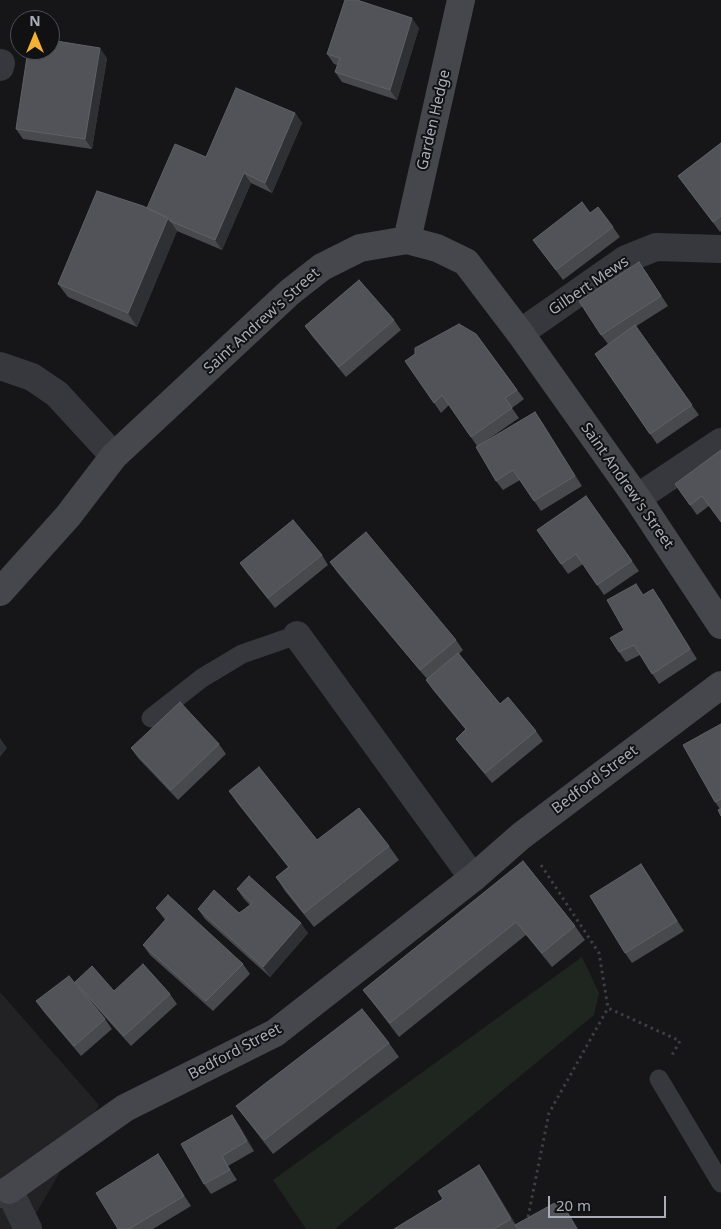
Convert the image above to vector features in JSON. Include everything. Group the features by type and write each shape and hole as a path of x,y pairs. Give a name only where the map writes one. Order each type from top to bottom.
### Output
{"street":[{"name":"Garden Hedge","path":"407,240 461,0"},
{"name":"Saint Andrew's Street","path":"0,592 68,516 114,456 290,292 322,267 360,248 407,240 437,248 466,262 520,333 637,498 721,625"},
{"name":"Gilbert Mews","path":"520,333 626,259 656,247 721,249"},
{"path":"0,366 32,377 57,394 114,456"},
{"path":"637,498 721,442"},
{"path":"297,635 474,878"},
{"name":"Bedford Street","path":"4,1192 125,1108 275,1033 474,878 521,836 721,685"},
{"path":"4,1192 28,1229"}],"lane":[{"path":"151,718 202,678 242,654 297,635"},
{"path":"659,1078 721,1183"}],"path":[{"path":"521,836 599,953 608,1008 549,1113 528,1217 523,1229"},
{"path":"608,1008 680,1041"}],"shaded area":[{"path":"582,957 599,993 594,1015 335,1229 306,1229 273,1180"},
{"path":"0,992 99,1105 27,1229 0,1229"}],"building":[{"path":"345,0 357,0 412,18 390,90 335,72 340,58 327,54"},
{"path":"60,42 100,48 85,139 16,129 26,60 60,60"},
{"path":"236,88 295,113 265,183 244,173 215,240 170,221 168,218 147,208 175,144 206,157"},
{"path":"721,143 721,216 713,222 678,176"},
{"path":"97,191 143,206 168,218 128,313 58,284"},
{"path":"582,202 590,213 598,207 613,227 556,270 533,240"},
{"path":"639,262 661,296 601,335 579,301"},
{"path":"359,280 394,320 339,367 305,326"},
{"path":"459,324 476,334 517,390 505,398 512,408 471,437 442,395 434,403 405,361 415,354 415,348"},
{"path":"635,325 692,405 650,434 595,354"},
{"path":"535,412 575,476 534,501 513,470 496,481 476,447"},
{"path":"721,450 721,522 702,496 690,505 675,484"},
{"path":"586,496 632,561 597,585 576,554 561,564 537,530"},
{"path":"293,520 322,555 268,598 240,563"},
{"path":"366,532 456,640 420,670 330,562"},
{"path":"636,584 643,595 653,589 690,649 652,674 634,645 619,652 610,638 624,630 607,600"},
{"path":"458,653 500,704 508,697 536,731 485,773 456,739 466,729 426,680"},
{"path":"180,702 219,744 171,790 131,748"},
{"path":"721,724 721,799 715,802 683,745"},
{"path":"259,767 317,840 359,808 389,846 304,913 276,877 289,867 229,791"},
{"path":"523,861 575,926 542,953 516,922 390,1023 363,990"},
{"path":"641,864 677,921 625,953 590,896"},
{"path":"249,876 301,923 263,967 198,909 214,890 239,913 252,903 237,889"},
{"path":"168,895 243,964 206,1001 143,945 167,918 156,908"},
{"path":"143,964 170,994 124,1036 75,982 92,966 114,991"},
{"path":"69,976 105,1019 74,1046 36,1001"},
{"path":"362,1009 389,1043 264,1140 236,1106"},
{"path":"232,1115 247,1141 222,1156 230,1170 204,1184 181,1144"},
{"path":"158,1154 184,1196 129,1229 118,1229 96,1193"},
{"path":"479,1165 511,1219 494,1229 394,1229 443,1199 438,1191"},
{"path":"560,1200 577,1229 518,1229 515,1225"}]}
